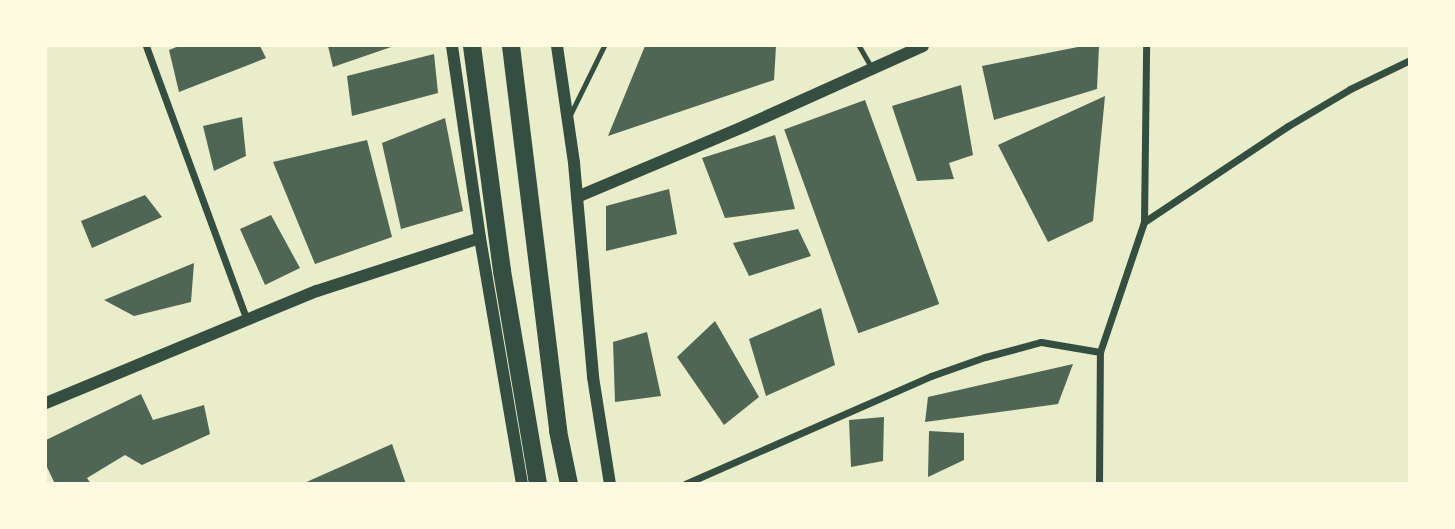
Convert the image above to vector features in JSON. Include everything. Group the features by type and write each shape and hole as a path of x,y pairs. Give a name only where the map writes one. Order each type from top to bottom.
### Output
{"main road":[{"path":"472,46 502,271 538,484"},
{"path":"511,46 558,431 569,484"}],"street":[{"path":"146,46 246,318"},
{"path":"452,46 480,239 522,484"},
{"path":"557,46 574,163 593,377 610,484"},
{"path":"577,197 923,46"},
{"path":"1099,484 1100,352 1144,222 1146,46"},
{"path":"1144,222 1288,126 1350,89 1409,60"},
{"path":"46,403 246,318 317,291 480,239"},
{"path":"685,484 931,376 985,356 1041,342 1100,352"}],"lane":[{"path":"568,117 604,46"},
{"path":"859,46 872,70"}],"building":[{"path":"179,46 260,46 266,58 179,92 169,50"},
{"path":"328,46 394,46 333,67"},
{"path":"645,46 776,46 774,80 608,136"},
{"path":"1083,46 1099,46 1097,89 994,120 982,66"},
{"path":"434,54 438,93 352,116 347,76"},
{"path":"961,85 973,155 949,163 954,179 917,181 892,106"},
{"path":"1105,96 1093,221 1048,242 998,145"},
{"path":"865,100 939,304 858,333 784,129"},
{"path":"242,117 246,156 214,171 203,126"},
{"path":"445,118 463,211 401,229 382,143"},
{"path":"775,135 795,209 725,218 702,158"},
{"path":"367,140 392,237 315,264 273,162"},
{"path":"669,189 677,234 606,251 606,206"},
{"path":"145,195 162,217 92,248 81,221"},
{"path":"271,215 300,268 265,285 240,229"},
{"path":"798,229 811,256 749,276 733,243"},
{"path":"194,263 191,302 134,316 104,300"},
{"path":"821,308 835,365 766,396 749,339"},
{"path":"715,321 759,397 724,425 677,357"},
{"path":"647,332 661,396 615,402 613,342"},
{"path":"1073,364 1058,404 925,422 928,397"},
{"path":"141,394 153,420 204,405 210,434 142,465 125,455 87,478 91,484 55,484 46,465 46,440"},
{"path":"884,417 883,461 851,467 849,420"},
{"path":"929,431 964,433 964,460 928,477"},
{"path":"392,444 406,484 302,484"}]}
